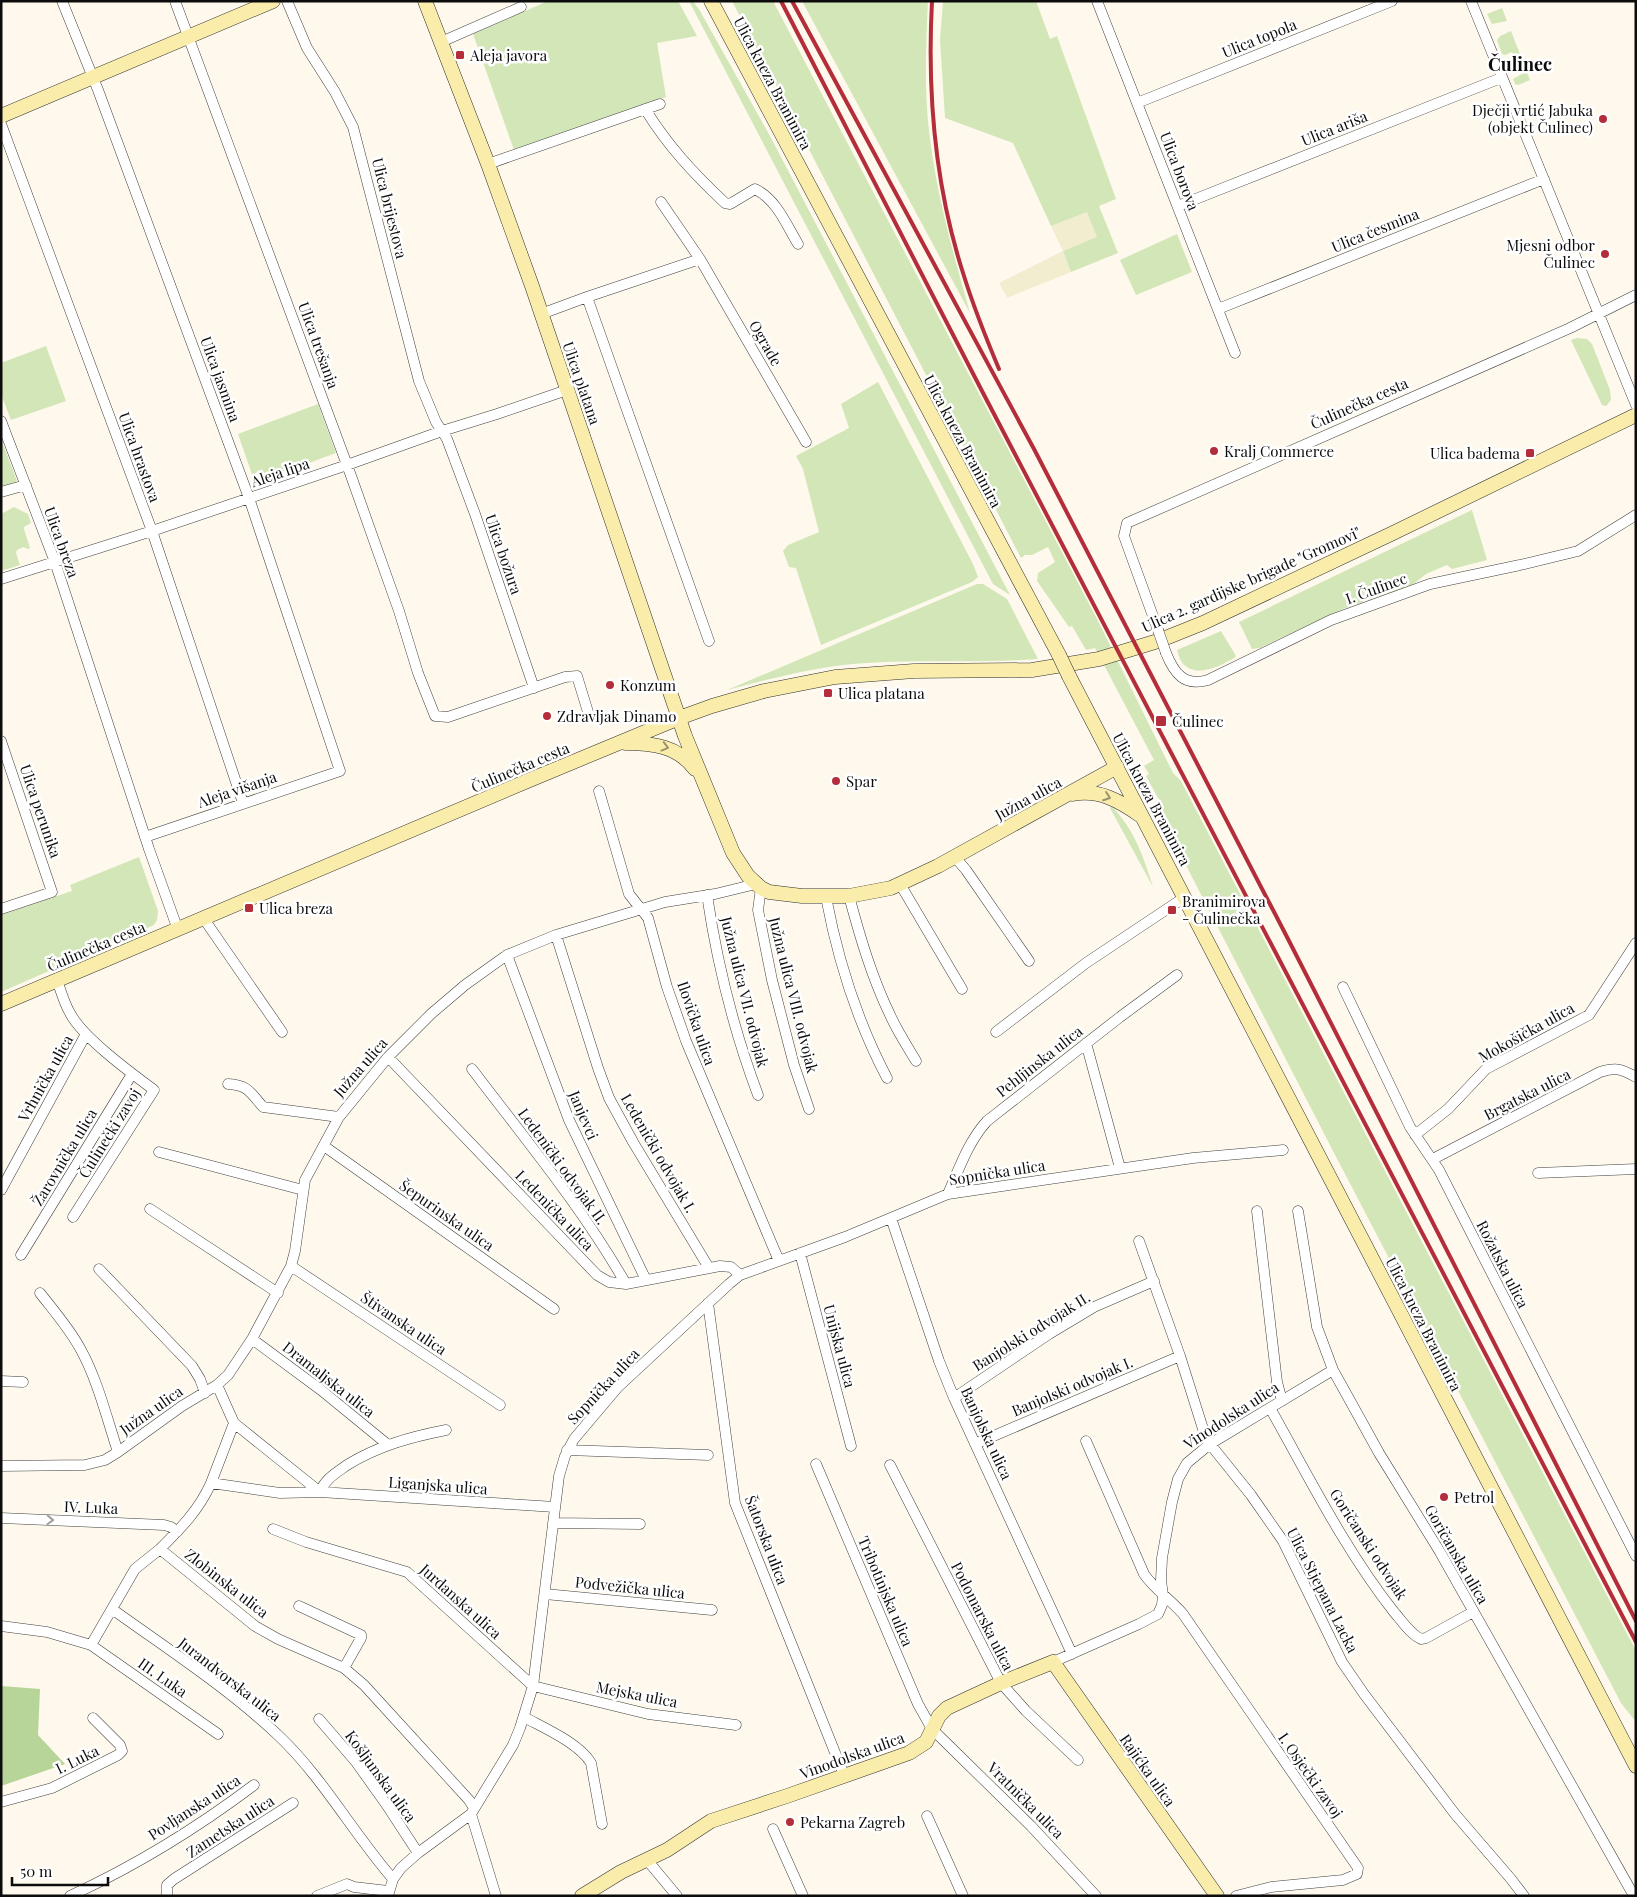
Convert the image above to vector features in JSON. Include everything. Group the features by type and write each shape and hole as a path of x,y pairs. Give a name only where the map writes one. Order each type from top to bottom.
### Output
{"main road":[{"path":"1,116 272,1"},
{"name":"Ulica platana","path":"425,1 488,164 568,390 679,718"},
{"name":"Ulica kneza Branimira","path":"711,1 1059,655 1636,1766"},
{"name":"Ulica 2. gardijske brigade \"Gromovi\"","path":"679,718 764,691 835,677 914,671 1032,670 1099,659 1136,649 1212,619 1636,415"},
{"path":"679,718 700,775 733,853 748,876 758,886"},
{"name":"Čulinečka cesta","path":"1,1004 679,718"},
{"path":"619,743 651,744 675,750 686,757 700,775"},
{"name":"Južna ulica","path":"758,886 779,894 826,897 878,892 900,884 955,857 1117,767"},
{"path":"1066,796 1096,793 1116,800 1143,817"},
{"name":"Vinodolska ulica","path":"582,1896 616,1875 667,1850 711,1821 909,1753 926,1742 938,1716 947,1708 1053,1662"},
{"name":"Rajićka ulica","path":"1053,1662 1217,1896"}],"street":[{"name":"Ulica jasmina","path":"62,1 93,77 249,498 340,771"},
{"name":"Ulica trešanja","path":"175,1 347,465 435,716 448,717 534,688"},
{"name":"Ulica brijestova","path":"286,1 307,48 335,92 353,127 419,381 436,422 442,431"},
{"name":"Ulica borova","path":"1097,1 1235,353"},
{"name":"Ulica topola","path":"1137,102 1392,1"},
{"path":"1471,1 1636,405"},
{"path":"441,42 521,7"},
{"name":"Ulica ariša","path":"1178,206 1501,78"},
{"path":"488,164 660,104"},
{"path":"645,110 663,138 698,178 725,203 730,204 755,189 762,192 772,200 798,244"},
{"name":"Ulica hrastova","path":"1,124 152,531 243,803"},
{"name":"Ulica česmina","path":"1218,309 1544,179"},
{"name":"Ograde","path":"662,202 700,259 806,442"},
{"path":"541,314 700,259"},
{"name":"Čulinečka cesta","path":"1158,630 1124,536 1127,523 1599,315 1636,295"},
{"path":"588,297 709,641"},
{"name":"Aleja lipa","path":"1,579 152,531 442,431 568,390"},
{"name":"Ulica breza","path":"1,421 55,562 145,837 178,930"},
{"name":"Ulica božura","path":"442,431 447,439 474,514 534,688"},
{"path":"1,492 26,485"},
{"name":"I. Čulinec","path":"1158,630 1172,668 1178,675 1193,682 1208,680 1331,620 1430,584 1578,551 1636,515"},
{"path":"534,688 565,677 577,676 588,712"},
{"name":"Ulica perunika","path":"1,741 52,892 1,908"},
{"name":"Aleja višanja","path":"145,837 340,771"},
{"name":"Ilovička ulica","path":"599,792 629,894 648,918 686,1041 779,1261"},
{"path":"955,857 966,870 1029,962"},
{"path":"900,884 962,989"},
{"name":"Južna ulica","path":"1,1466 85,1465 105,1460 182,1406 217,1385 228,1375 252,1339 291,1266 305,1180 339,1117 388,1057 465,986 507,956 556,934 665,902 758,886"},
{"name":"Južna ulica VIII. odvojak","path":"758,886 758,910 772,980 794,1065 809,1108"},
{"name":"Južna ulica VII. odvojak","path":"707,895 726,991 747,1067 758,1095"},
{"path":"849,896 856,926 873,974 891,1018 916,1061"},
{"path":"826,897 847,985 866,1036 887,1078"},
{"path":"996,1032 1086,964 1185,897"},
{"path":"204,919 282,1032"},
{"name":"Ledenički odvojak I.","path":"556,934 609,1098 633,1142 709,1268"},
{"name":"Mokošička ulica","path":"1415,1135 1448,1109 1486,1069 1589,1015 1636,943"},
{"name":"Janjevci","path":"507,956 569,1120 646,1280"},
{"name":"Pehljinska ulica","path":"948,1194 968,1147 977,1131 987,1121 1086,1043 1177,975"},
{"name":"Čulinečki zavoj","path":"57,980 70,1014 86,1034 132,1074 154,1090 73,1217"},
{"name":"Rožatska ulica","path":"1343,987 1382,1072 1415,1135 1433,1159 1636,1556"},
{"name":"Vrhnička ulica","path":"1,1190 86,1034"},
{"path":"1086,1043 1120,1168"},
{"name":"Ledenička ulica","path":"388,1057 597,1275 609,1282 626,1284 720,1266 731,1267 740,1275"},
{"name":"Brgatska ulica","path":"1433,1159 1600,1072 1613,1068 1636,1077"},
{"name":"Ledenički odvojak II.","path":"472,1069 570,1199 611,1257 626,1284"},
{"name":"Žarovnička ulica","path":"22,1255 132,1074"},
{"path":"228,1084 241,1084 263,1106 339,1117"},
{"name":"Šepurinska ulica","path":"324,1146 554,1309"},
{"name":"Sopnička ulica","path":"388,1893 393,1879 401,1868 472,1811 512,1745 524,1716 533,1686 559,1476 567,1450 618,1387 740,1275 891,1218 948,1194 1193,1158 1283,1150"},
{"path":"159,1152 303,1190"},
{"path":"1538,1173 1636,1168"},
{"path":"150,1209 278,1293"},
{"path":"1257,1211 1277,1382 1282,1401"},
{"name":"Goričanska ulica","path":"1298,1211 1317,1327 1333,1370 1379,1453 1440,1552 1634,1896"},
{"name":"Banjolska ulica","path":"891,1218 939,1361 954,1398 1072,1654"},
{"name":"Ulica Stjepana Lacka","path":"1139,1241 1180,1356 1204,1432 1210,1444 1251,1495 1283,1541 1342,1662 1364,1694 1456,1814 1524,1896"},
{"name":"Unijska ulica","path":"800,1253 851,1446"},
{"name":"Štivanska ulica","path":"291,1266 500,1405"},
{"path":"99,1269 192,1366 205,1393"},
{"name":"Banjolski odvojak II.","path":"954,1398 1071,1320 1094,1307 1154,1281"},
{"path":"40,1293 72,1334 82,1351 118,1452"},
{"name":"Šatorska ulica","path":"708,1303 735,1503 844,1775"},
{"name":"Dramaljska ulica","path":"252,1339 321,1390 387,1444"},
{"name":"Banjolski odvojak I.","path":"975,1444 1180,1356"},
{"name":"Vinodolska ulica","path":"1053,1662 1158,1614 1162,1605 1163,1595 1161,1581 1162,1558 1178,1478 1187,1462 1210,1444 1333,1370"},
{"path":"1,1381 23,1382"},
{"path":"217,1385 234,1423 320,1492 323,1484 336,1472 366,1453 387,1444 446,1430"},
{"name":"Goričanski odvojak","path":"1270,1408 1356,1557 1382,1595 1412,1632 1421,1639 1426,1638 1473,1612"},
{"path":"211,1483 234,1423"},
{"path":"1086,1441 1144,1574 1163,1595"},
{"path":"567,1450 708,1455"},
{"name":"Tribotinjska ulica","path":"816,1464 918,1704 932,1729"},
{"name":"Podomarska ulica","path":"890,1465 1001,1683 1032,1717 1078,1760"},
{"name":"Liganjska ulica","path":"211,1483 280,1492 320,1492 556,1507"},
{"name":"Zlobinska ulica","path":"211,1483 196,1512 160,1549 255,1626 278,1639 344,1668 370,1691 469,1800 472,1811"},
{"name":"IV. Luka","path":"1,1518 164,1525 171,1527 177,1532"},
{"path":"553,1522 640,1524"},
{"name":"Jurdanska ulica","path":"273,1529 306,1542 408,1572 533,1686"},
{"path":"90,1644 135,1569 160,1549"},
{"name":"Podvežička ulica","path":"545,1594 712,1610"},
{"name":"I. Osječki zavoj","path":"1163,1595 1173,1602 1183,1614 1358,1868 1357,1874 1343,1880 1271,1887 1236,1896"},
{"path":"299,1606 361,1635 362,1638 344,1668"},
{"name":"Jurandvorska ulica","path":"112,1609 224,1690 280,1737 314,1777 393,1879"},
{"name":"III. Luka","path":"1,1626 47,1632 90,1644 218,1734"},
{"name":"Mejska ulica","path":"533,1686 648,1714 736,1725"},
{"path":"524,1716 561,1738 588,1758 591,1763 602,1824"},
{"name":"I. Luka","path":"1,1802 52,1788 118,1756 122,1751 120,1744 93,1718"},
{"name":"Košljunska ulica","path":"319,1720 356,1762 418,1853"},
{"name":"Vratnička ulica","path":"932,1729 1031,1826 1096,1896"},
{"name":"Povljanska ulica","path":"70,1896 101,1881 197,1826 254,1785"},
{"name":"Zametska ulica","path":"167,1896 167,1885 174,1879 293,1803"},
{"path":"472,1811 496,1896"},
{"path":"927,1816 964,1896"},
{"path":"773,1829 803,1896"},
{"path":"647,1860 677,1896"},
{"path":"317,1896 347,1884 388,1893"}],"shaded area":[{"path":"1087,212 1098,237 1063,251 1051,226"},
{"path":"1063,251 1071,272 1007,298 999,283"}],"green space":[{"path":"548,1 678,1 697,36 657,43 666,97 514,150 473,34"},
{"path":"689,1 693,1 700,11 770,136 1010,595 993,584"},
{"path":"732,1 773,1 1096,617 1173,773 1181,781 1636,1651 1636,1722 1621,1703 1157,809 1163,807 1146,776 1149,774 1144,766 1154,760 1095,648 1086,650 1072,626 1069,627 1037,581 1038,573 1055,562 1048,547 1021,558"},
{"path":"802,1 928,1 926,82 927,115 932,154 946,223 970,313"},
{"path":"1036,1 1050,39 1057,36 1116,199 1099,206 1118,253 1071,272 1063,251 1097,237 1087,212 1051,226 1013,143 945,118 940,40 943,2"},
{"path":"1502,8 1507,21 1492,24 1487,14"},
{"path":"1511,31 1530,80 1518,85 1515,84 1513,79 1522,74 1512,52 1505,55 1502,54 1497,40 1500,36"},
{"path":"1177,234 1192,272 1136,295 1120,260"},
{"path":"1577,338 1587,339 1592,344 1610,390 1611,400 1606,406 1602,405 1571,340"},
{"path":"46,346 66,401 11,420 1,394 1,363"},
{"path":"878,382 978,577 972,582 821,645 796,568 789,567 783,551 788,545 819,532 803,469 796,456 849,428 841,404"},
{"path":"318,404 336,453 255,483 238,434"},
{"path":"1,439 17,481 1,490"},
{"path":"14,507 28,514 31,523 24,527 24,529 30,548 23,547 17,550 16,553 20,565 1,571 1,514"},
{"path":"1472,510 1487,560 1452,569 1447,565 1426,574 1411,586 1343,609 1260,648 1252,649 1239,622"},
{"path":"977,584 983,584 1007,599 1038,659 843,665 799,672 727,690"},
{"path":"1221,631 1236,656 1222,665 1207,670 1193,670 1186,667 1181,661 1177,650"},
{"path":"1111,806 1132,834 1142,854 1153,887 1110,808"},
{"path":"139,857 158,911 157,920 154,925 1,992 1,915 72,891 70,885"},
{"path":"1,1686 40,1689 38,1735 65,1764 1,1786"}],"railway":[{"path":"781,1 982,391 1636,1642"},
{"path":"792,1 1034,449 1287,937 1636,1621"},
{"path":"932,1 932,105 935,140 946,209 964,276 980,323 999,369"}],"place":[{"name":"Aleja javora","path":"460,55"},
{"name":"Dječji vrtić Jabuka (objekt Čulinec)","path":"1603,119"},
{"name":"Mjesni odbor Čulinec","path":"1605,254"},
{"name":"Kralj Commerce","path":"1214,451"},
{"name":"Ulica badema","path":"1530,453"},
{"name":"Konzum","path":"610,685"},
{"name":"Ulica platana","path":"828,693"},
{"name":"Zdravljak Dinamo","path":"547,716"},
{"name":"Čulinec","path":"1161,721"},
{"name":"Spar","path":"836,781"},
{"name":"Ulica breza","path":"249,908"},
{"name":"Branimirova - Čulinečka","path":"1172,910"},
{"name":"Petrol","path":"1444,1497"},
{"name":"Pekarna Zagreb","path":"790,1822"}],"district":[{"name":"Čulinec","path":"1520,64"}]}
